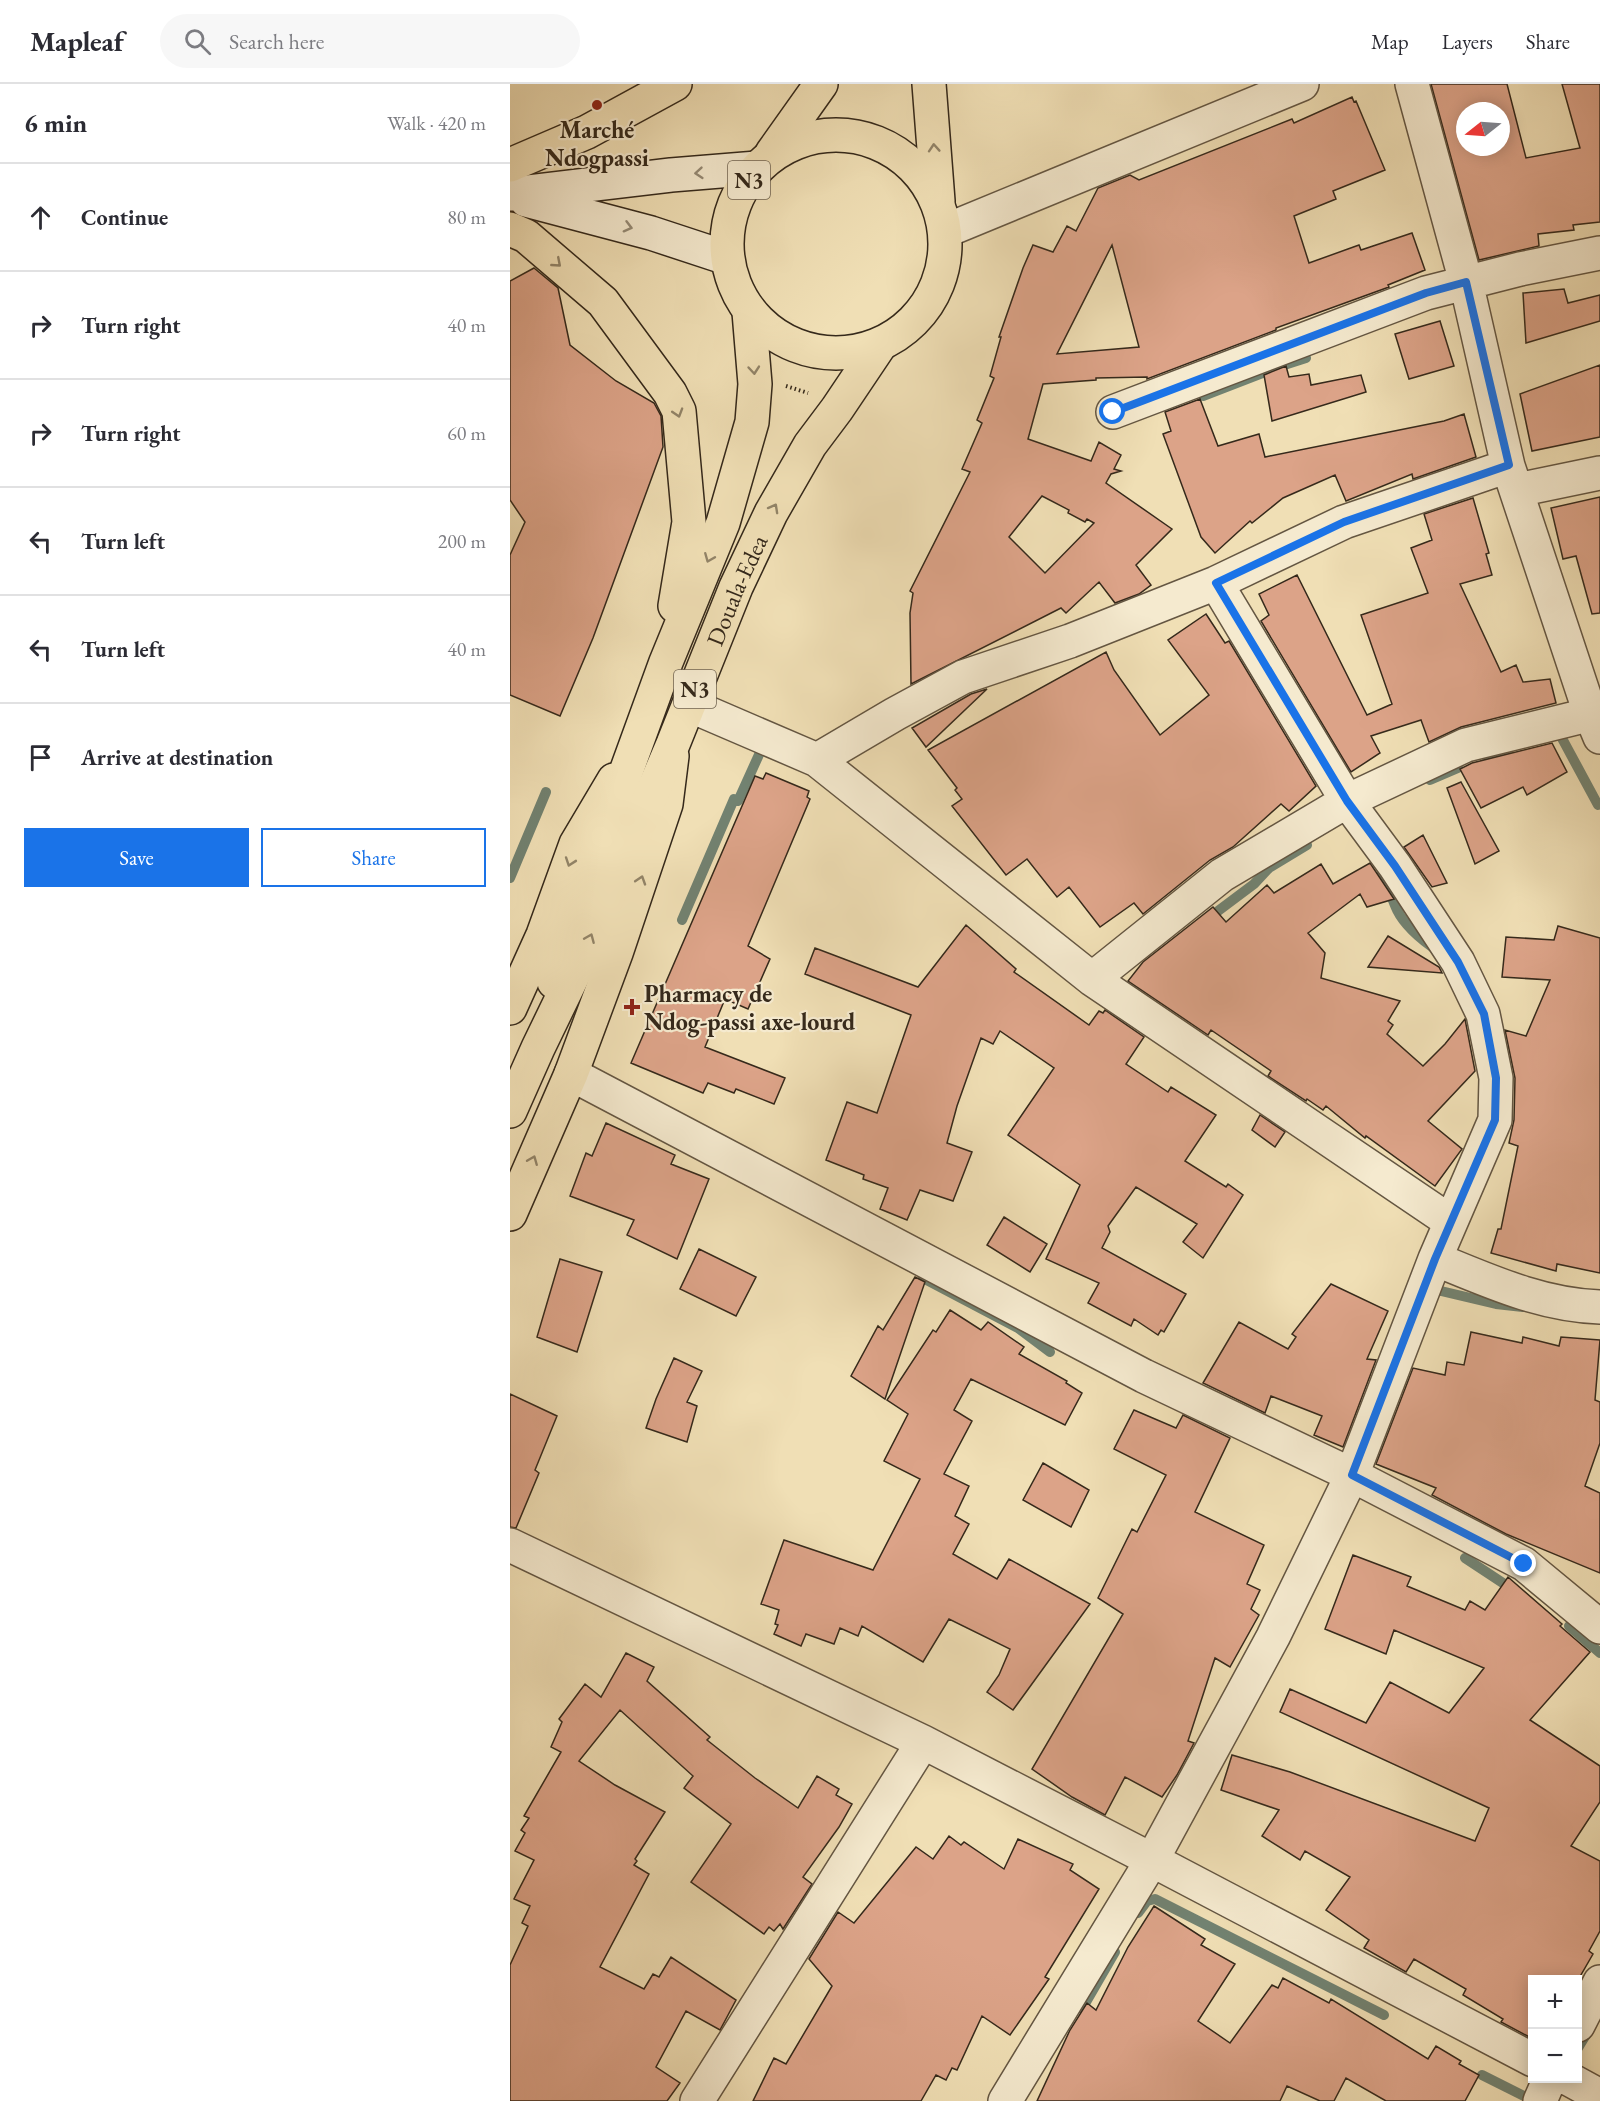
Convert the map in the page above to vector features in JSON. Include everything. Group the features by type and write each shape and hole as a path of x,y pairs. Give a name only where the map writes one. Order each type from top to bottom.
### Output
{"main road":[{"path":"510,165 587,132 675,84"},
{"name":"N3","path":"822,84 735,201 727,229 727,258 735,287 749,312 770,332 795,347 823,354 852,353 880,345 905,330 924,310 938,285 945,259 929,84"},
{"name":"N3","path":"764,162 795,142 824,134 853,135 880,144 905,159 925,180 942,218"},
{"path":"515,239 603,302 670,393 679,411 689,522 666,662"},
{"name":"Douala-Edea","path":"538,1047 563,945 666,662 723,523 752,422 755,384 749,312"},
{"name":"Douala-Edea","path":"510,1111 582,957 673,744 736,587 771,513 810,445 837,410 880,345"},
{"name":"N3","path":"510,1214 571,1074 616,953 666,804 673,744"},
{"name":"N3","path":"510,1008 543,935 576,844 613,781 631,757"}],"street":[{"path":"942,218 1302,84"},
{"path":"1092,979 1222,875 1347,801 1466,746 1597,720 1513,478 1466,282 1412,84"},
{"path":"510,195 764,162"},
{"path":"510,195 651,233 727,258"},
{"path":"1113,412 1426,293 1520,268 1600,253"},
{"path":"818,760 963,677 1070,641 1216,583 1344,522 1513,478 1600,473"},
{"path":"1005,2101 1152,1860 1273,1637 1352,1475 1435,1259 1495,1120 1496,1078 1484,1014 1458,962 1395,866 1347,801 1216,583"},
{"path":"689,705 818,760 1092,979 1451,1222"},
{"path":"571,1074 1144,1376 1352,1475 1524,1564 1600,1627"},
{"path":"1435,1259 1512,1291 1579,1306 1600,1307"},
{"path":"510,1545 923,1742 1528,2057"},
{"path":"697,2101 923,1742"},
{"path":"1582,2017 1600,1982"},
{"path":"1540,2101 1548,2083"},
{"path":"1575,2083 1600,2096"}],"path":[{"path":"755,384 786,386 813,394 837,410"}],"building":[{"path":"1431,84 1507,84 1526,158 1580,148 1562,84 1600,84 1600,222 1573,225 1574,230 1538,234 1539,246 1479,260"},
{"path":"1352,97 1354,102 1356,101 1385,170 1333,191 1336,199 1294,216 1309,263 1359,245 1361,250 1412,233 1425,270 1388,285 1389,287 1276,328 1276,330 1147,379 1147,377 1096,378 1096,380 1043,384 1028,439 1091,461 1099,442 1121,455 1114,469 1121,471 1111,474 1106,483 1172,529 1136,565 1151,585 1139,594 1115,603 1099,582 1066,613 1061,608 911,684 910,613 913,593 910,591 970,472 962,469 982,423 977,420 994,378 990,376 1001,337 999,337 1033,245 1053,252 1067,226 1076,231 1098,188 1130,175 1139,180 1292,119 1294,123","holes":["1112,245 1139,347 1057,354","1042,496 1069,510 1068,513 1085,522 1087,519 1094,523 1045,573 1009,537"]},
{"path":"534,268 558,288 570,345 616,381 654,403 661,416 663,447 593,638 560,716 510,695 510,555 525,522 510,500 510,281"},
{"path":"1564,289 1568,303 1600,295 1600,321 1526,343 1523,293"},
{"path":"1440,321 1454,366 1409,379 1395,334"},
{"path":"1600,365 1600,437 1532,451 1520,394"},
{"path":"1286,366 1289,377 1309,374 1311,385 1361,375 1366,392 1272,421 1264,375"},
{"path":"1200,399 1218,446 1259,434 1265,457 1444,421 1464,414 1476,457 1413,479 1412,474 1346,501 1335,475 1283,498 1252,523 1250,521 1215,553 1201,537 1163,434 1171,431 1165,412"},
{"path":"1600,497 1600,613 1592,614 1576,556 1563,559 1551,508"},
{"path":"1473,498 1489,553 1486,554 1492,575 1460,584 1501,672 1516,665 1523,682 1550,679 1556,703 1461,727 1429,742 1421,720 1371,736 1380,753 1351,772 1261,621 1269,615 1259,594 1297,575 1367,715 1392,704 1361,615 1428,593 1411,548 1432,540 1424,514"},
{"path":"1206,614 1225,643 1229,641 1316,786 1289,811 1281,804 1233,847 1210,860 1143,914 1134,903 1100,927 1069,887 1057,897 1027,859 1006,875 952,806 962,799 955,790 957,788 928,750 1106,652 1114,670 1160,735 1209,695 1168,640"},
{"path":"987,689 926,747 912,728 971,694"},
{"path":"1552,743 1567,772 1527,795 1523,787 1481,808 1460,769 1472,763"},
{"path":"766,773 809,791 807,797 810,799 748,946 770,959 748,1009 725,999 705,1047 785,1078 774,1104 736,1089 734,1093 708,1083 703,1093 631,1063 755,776 763,779"},
{"path":"1461,782 1499,851 1475,864 1447,788"},
{"path":"1423,835 1447,883 1432,887 1404,847"},
{"path":"1370,863 1394,899 1367,907 1360,894 1308,933 1325,953 1321,978 1400,1001 1388,1021 1393,1025 1387,1034 1423,1066 1465,1019 1475,1071 1428,1121 1462,1149 1435,1186 1366,1136 1365,1138 1326,1106 1323,1110 1307,1099 1306,1101 1268,1076 1271,1071 1211,1030 1208,1035 1128,981 1143,962 1213,907 1226,922 1267,885 1274,893 1321,864 1333,884"},
{"path":"966,925 1016,969 1014,972 1089,1025 1099,1011 1103,1013 1105,1010 1144,1037 1126,1064 1168,1092 1171,1087 1216,1115 1185,1161 1226,1187 1228,1184 1243,1195 1203,1258 1183,1242 1197,1224 1136,1187 1108,1226 1110,1232 1102,1248 1186,1294 1164,1332 1161,1330 1158,1335 1134,1319 1131,1326 1088,1303 1099,1283 1046,1259 1080,1185 1008,1135 1054,1068 1000,1031 993,1044 981,1038 957,1106 947,1143 972,1152 953,1201 920,1190 907,1220 880,1209 888,1188 863,1179 864,1175 826,1160 847,1102 877,1113 911,1015 805,974 815,948 918,987"},
{"path":"1558,926 1600,938 1600,1273 1557,1264 1556,1271 1491,1253 1498,1229 1501,1229 1518,1146 1509,1143 1514,1120 1515,1078 1505,1030 1526,1036 1550,980 1502,977 1506,937 1554,940"},
{"path":"1388,936 1439,967 1442,973 1368,967"},
{"path":"1260,1115 1285,1132 1275,1147 1252,1130"},
{"path":"606,1123 675,1155 671,1164 709,1179 677,1259 627,1235 634,1220 570,1196 586,1153 592,1156"},
{"path":"1004,1217 1047,1244 1030,1272 987,1245"},
{"path":"699,1249 756,1277 736,1316 680,1289"},
{"path":"560,1259 602,1272 577,1352 537,1337"},
{"path":"915,1277 925,1282 885,1399 851,1376 878,1326 883,1330"},
{"path":"1331,1284 1388,1311 1367,1359 1376,1360 1343,1447 1314,1435 1322,1416 1271,1396 1265,1413 1203,1383 1239,1322 1288,1349 1296,1337 1292,1334"},
{"path":"950,1310 981,1330 988,1322 1024,1347 1019,1354 1067,1381 1066,1383 1082,1393 1065,1425 971,1379 954,1410 972,1421 944,1474 969,1486 955,1516 969,1524 953,1554 997,1579 1009,1559 1090,1604 1013,1710 987,1692 999,1675 1010,1649 949,1619 923,1662 862,1626 858,1636 840,1628 834,1644 806,1634 801,1646 774,1634 778,1625 775,1624 779,1610 761,1604 784,1540 873,1570 920,1479 884,1461 908,1414 887,1400 933,1330 936,1332"},
{"path":"1471,1332 1522,1343 1523,1337 1559,1346 1561,1337 1600,1340 1595,1400 1600,1402 1600,1443 1585,1486 1600,1493 1600,1573 1506,1534 1432,1495 1436,1488 1376,1464 1413,1368 1445,1375 1447,1362 1464,1365"},
{"path":"674,1358 702,1371 687,1402 697,1406 687,1442 646,1428"},
{"path":"510,1394 557,1416 535,1470 539,1473 516,1528 510,1527"},
{"path":"1134,1410 1176,1428 1183,1415 1230,1438 1195,1512 1264,1545 1247,1584 1260,1590 1251,1609 1259,1615 1230,1667 1215,1658 1188,1741 1194,1743 1162,1797 1125,1777 1105,1815 1072,1797 1032,1769 1123,1614 1098,1598 1132,1529 1137,1532 1166,1475 1114,1449"},
{"path":"1043,1463 1089,1490 1071,1527 1023,1500"},
{"path":"1353,1555 1411,1577 1407,1586 1465,1610 1470,1601 1485,1610 1508,1577 1590,1652 1530,1720 1600,1766 1600,1802 1571,1846 1600,1861 1600,1931 1589,1951 1593,1954 1581,1975 1528,1975 1528,2036 1501,2022 1503,2019 1463,1995 1466,1989 1414,1959 1406,1972 1364,1948 1369,1940 1326,1910 1350,1877 1305,1851 1300,1860 1262,1836 1279,1810 1221,1790 1232,1755 1290,1772 1475,1841 1489,1808 1280,1712 1290,1689 1366,1723 1390,1682 1449,1713 1484,1668 1394,1630 1386,1654 1325,1629"},
{"path":"626,1653 654,1667 647,1681 710,1737 707,1740 798,1808 817,1776 839,1789 836,1795 852,1804 839,1827 803,1877 812,1884 783,1929 780,1924 774,1931 769,1927 764,1934 691,1882 731,1824 684,1788 693,1776 620,1710 579,1761 615,1785 665,1812 635,1859 637,1861 634,1865 649,1874 600,1967 644,1989 653,1974 659,1977 671,1957 736,2000 720,2030 686,2011 656,2067 680,2083 667,2101 510,2101 510,1965 528,1926 522,1923 530,1906 514,1899 534,1860 515,1851 525,1833 521,1830 529,1818 524,1816 561,1752 551,1747 562,1722 559,1719 585,1684 601,1697"},
{"path":"949,1836 961,1845 964,1842 1004,1869 1018,1839 1073,1864 1070,1870 1099,1889 1045,1977 1049,1979 1010,2035 982,2016 957,2070 952,2068 946,2080 936,2075 921,2101 753,2101 774,2058 786,2064 832,1986 809,1959 838,1912 854,1923 916,1847 933,1859"},
{"path":"1154,1906 1205,1939 1201,1945 1235,1964 1198,2021 1230,2043 1272,1985 1278,1988 1283,1978 1329,2003 1331,1999 1428,2059 1436,2046 1461,2061 1459,2064 1479,2075 1465,2101 1386,2101 1346,2078 1334,2101 1320,2101 1287,2086 1280,2101 1037,2101 1070,2030 1087,2003 1096,2010 1128,1947"}],"waterway":[{"path":"1203,396 1306,358"},
{"path":"1554,730 1557,729 1598,805"},
{"path":"682,920 734,799 738,801 762,748"},
{"path":"1487,758 1509,749"},
{"path":"1430,780 1458,768"},
{"path":"510,878 546,792"},
{"path":"1218,911 1254,884 1269,868 1307,845"},
{"path":"1381,874 1405,923 1438,951"},
{"path":"923,1278 1018,1328 1050,1352"},
{"path":"1426,1291 1441,1291 1496,1304 1523,1307"},
{"path":"1465,1558 1515,1591"},
{"path":"1569,1626 1600,1653"},
{"path":"1138,1913 1147,1901 1155,1899 1384,2015"},
{"path":"1082,2009 1115,1952"},
{"path":"1582,2041 1589,2030"},
{"path":"1482,2075 1534,2101"}],"place":[{"name":"Marché Ndogpassi","path":"597,105"},
{"name":"Pharmacy de Ndog-passi axe-lourd","path":"632,1007"}],"route":[{"path":"1113,412 1426,293 1466,282 1509,465 1344,522 1216,583 1347,801 1395,866 1458,962 1484,1014 1496,1078 1495,1120 1435,1259 1352,1475 1524,1564"}]}
